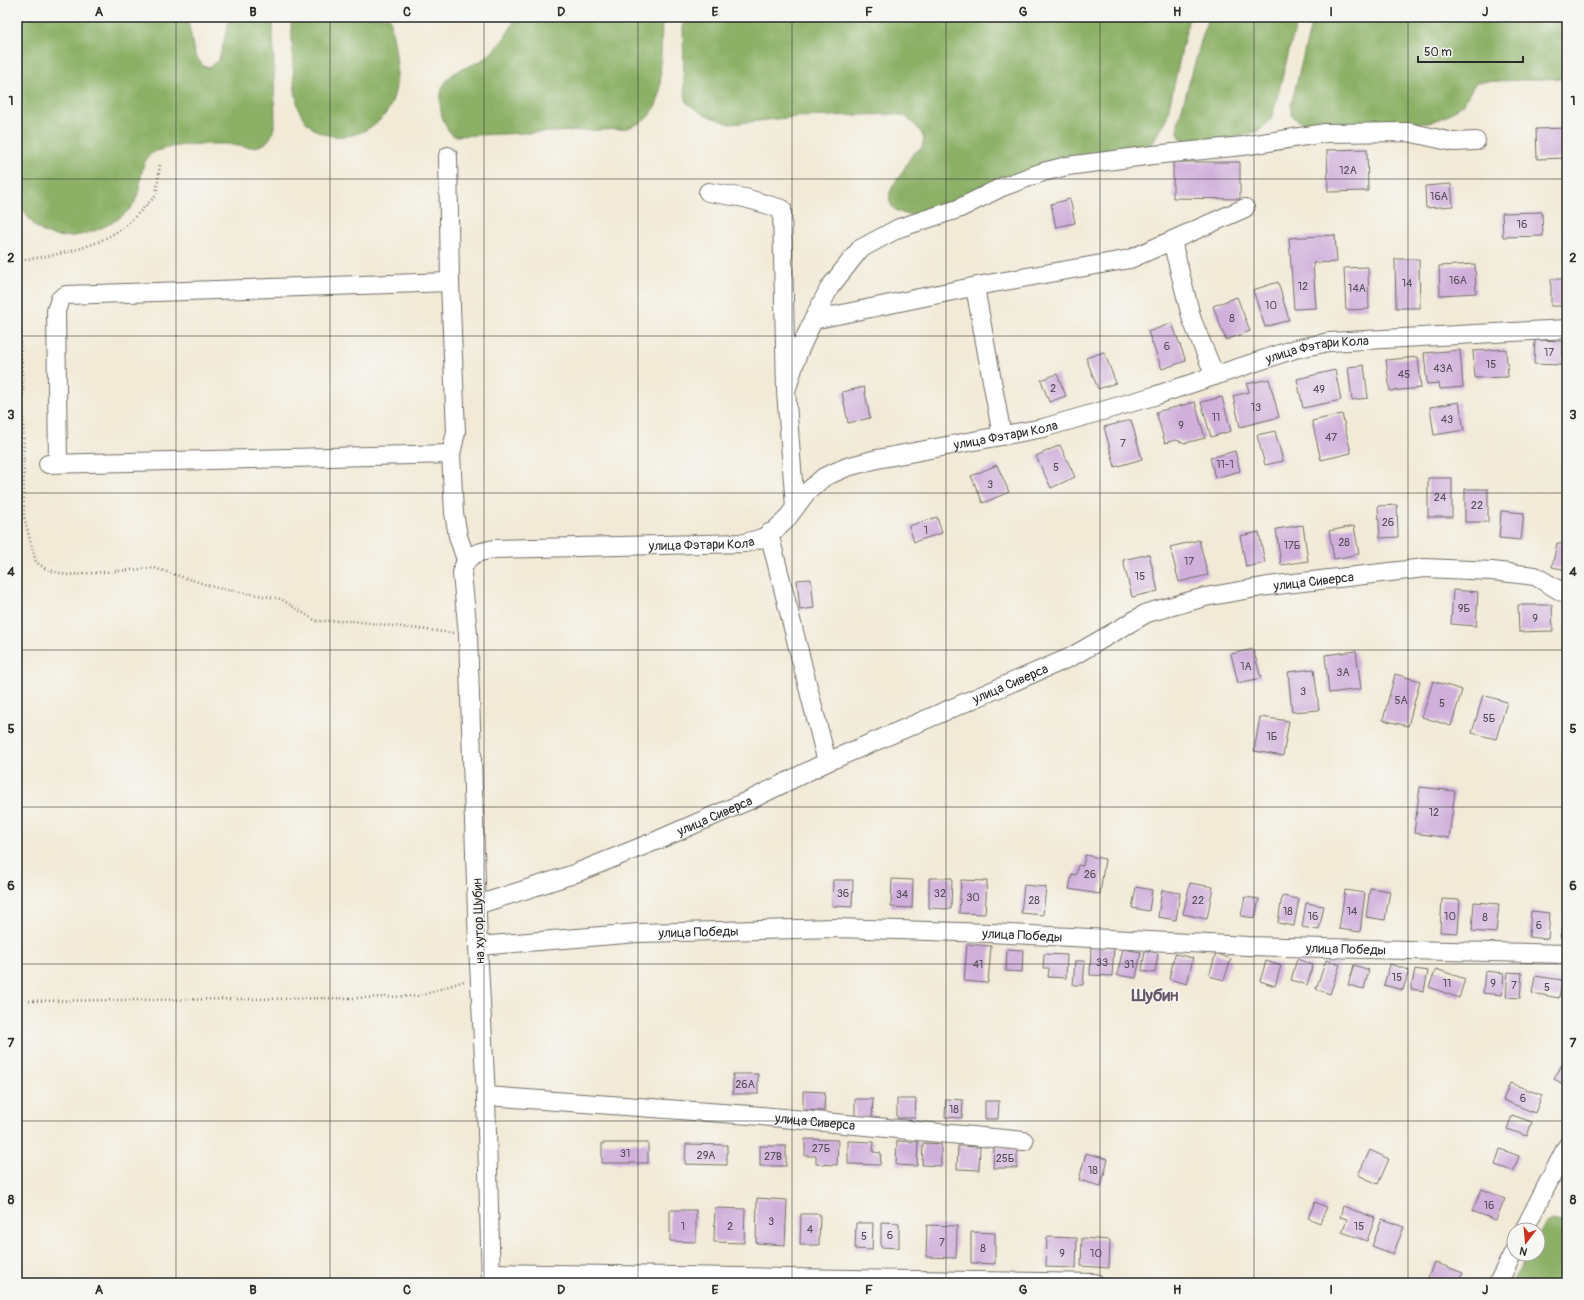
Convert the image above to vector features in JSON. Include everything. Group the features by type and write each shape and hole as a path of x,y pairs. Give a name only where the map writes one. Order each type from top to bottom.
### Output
{"street":[{"path":"786,390 798,353 830,287 860,249 899,228 958,209 1002,187 1043,172 1067,166 1153,155 1243,146 1325,133 1408,132 1453,142 1476,141"},
{"path":"448,156 450,282 456,432 451,454 454,513 458,536 466,560"},
{"path":"708,192 745,198 782,209 786,390 795,507"},
{"path":"813,320 976,286 1130,259 1246,208"},
{"path":"1172,241 1192,320 1215,376"},
{"path":"450,282 66,295 60,299 56,311 53,464 451,454"},
{"path":"976,286 1002,436"},
{"name":"улица Фэтари Кола","path":"466,560 474,554 494,549 730,545 745,543 769,533 785,521 806,493 824,477 847,467 877,459 1043,428 1215,376 1295,349 1329,342 1567,329"},
{"path":"769,533 827,762"},
{"name":"на хутор Шубин","path":"466,560 462,574 468,634 478,946 486,1096 491,1278"},
{"name":"улица Сиверса","path":"477,905 571,875 615,858 752,799 827,762 1071,657 1146,613 1205,597 1268,586 1426,568 1492,571 1535,576 1562,592"},
{"name":"улица Победы","path":"478,946 638,933 836,928 990,933 1248,946 1567,954"},
{"name":"улица Сиверса","path":"486,1096 750,1115 1024,1141"},
{"path":"1528,1222 1567,1146"},
{"path":"1498,1283 1508,1262"},
{"path":"491,1278 1095,1283"}],"path":[{"path":"17,261 64,254 93,244 126,224 156,196 160,164"},
{"path":"17,294 23,387 24,517 36,562 46,569 66,575 154,568 217,588 281,599 316,621 352,621 468,634"},
{"path":"17,1001 357,998 420,996 480,975"}],"green space":[{"path":"17,17 187,17 195,55 203,66 209,67 219,60 230,17 273,17 275,123 271,136 268,141 262,145 253,147 226,144 198,144 171,147 151,154 146,159 144,165 135,203 121,216 111,223 85,234 58,236 46,233 36,227 30,220 17,197"},
{"path":"293,17 390,17 397,72 395,93 384,116 374,125 361,132 348,136 334,136 321,133 310,126 301,114 294,84 291,24"},
{"path":"515,17 662,17 660,93 652,113 638,124 624,129 454,136 445,125 442,118 440,101 443,86 454,74 479,62 490,54 501,42"},
{"path":"683,17 1189,17 1167,117 1146,151 981,192 912,215 897,211 891,205 890,201 891,190 910,158 922,148 924,139 920,130 906,117 896,114 795,117 730,124 703,114 687,103 684,89"},
{"path":"1208,17 1298,17 1272,117 1268,122 1261,129 1245,135 1207,142 1195,142 1180,137 1178,122"},
{"path":"1313,17 1567,17 1567,78 1476,82 1463,104 1447,116 1428,123 1313,127 1292,116 1291,105"},
{"path":"1554,1221 1567,1224 1567,1283 1512,1283 1524,1262 1546,1262 1546,1225"}],"building":[{"path":"1567,128 1567,158 1537,159 1536,129"},
{"path":"1367,149 1368,191 1328,192 1327,150"},
{"path":"1173,162 1240,162 1240,199 1173,198"},
{"path":"1451,184 1453,206 1426,208 1425,186"},
{"path":"1070,199 1075,223 1056,227 1051,204"},
{"path":"1542,212 1543,236 1503,237 1502,213"},
{"path":"1335,235 1337,262 1313,263 1316,308 1294,309 1289,238"},
{"path":"1395,259 1419,259 1420,308 1396,308"},
{"path":"1475,264 1476,293 1440,295 1439,266"},
{"path":"1368,267 1369,309 1346,310 1344,268"},
{"path":"1551,279 1567,279 1567,306 1551,306"},
{"path":"1278,282 1289,320 1265,327 1253,290"},
{"path":"1237,297 1250,331 1226,340 1213,306"},
{"path":"1172,323 1186,361 1162,369 1148,332"},
{"path":"1535,340 1563,341 1562,365 1534,364"},
{"path":"1506,349 1508,377 1475,378 1473,351"},
{"path":"1460,350 1463,387 1440,389 1439,383 1427,384 1424,353"},
{"path":"1104,352 1116,383 1098,389 1086,358"},
{"path":"1418,357 1421,388 1390,391 1386,360"},
{"path":"1364,365 1368,398 1352,400 1348,367"},
{"path":"1335,370 1341,400 1303,408 1297,379"},
{"path":"1057,374 1066,396 1049,402 1041,380"},
{"path":"1269,379 1279,417 1240,427 1233,396 1249,392 1247,384"},
{"path":"864,387 870,418 848,423 842,392"},
{"path":"1222,397 1231,431 1211,437 1201,402"},
{"path":"1195,402 1205,438 1185,443 1176,440 1165,443 1156,412"},
{"path":"1459,402 1464,430 1434,435 1430,407"},
{"path":"1342,414 1351,453 1321,460 1312,421"},
{"path":"1131,420 1142,459 1115,467 1104,427"},
{"path":"1275,431 1283,461 1265,465 1257,435"},
{"path":"1060,445 1075,477 1051,488 1036,456"},
{"path":"1235,451 1240,471 1215,478 1210,458"},
{"path":"997,465 1009,492 983,503 971,476"},
{"path":"1428,478 1452,478 1452,517 1428,517"},
{"path":"1465,489 1488,489 1488,522 1465,522"},
{"path":"1397,505 1398,537 1380,538 1378,506"},
{"path":"1501,511 1524,513 1521,540 1499,538"},
{"path":"937,517 942,533 914,542 909,526"},
{"path":"1303,525 1308,561 1281,565 1276,529"},
{"path":"1354,526 1359,554 1334,559 1329,531"},
{"path":"1259,532 1265,563 1246,567 1240,536"},
{"path":"1199,540 1208,575 1179,582 1170,547"},
{"path":"1557,543 1567,545 1567,570 1552,567"},
{"path":"1149,554 1158,591 1132,597 1123,560"},
{"path":"811,579 814,608 800,610 797,580"},
{"path":"1453,590 1478,592 1476,626 1451,624"},
{"path":"1518,605 1552,605 1553,631 1519,632"},
{"path":"1253,649 1261,678 1238,683 1231,654"},
{"path":"1356,651 1361,689 1329,693 1325,655"},
{"path":"1314,669 1319,710 1292,712 1288,672"},
{"path":"1395,674 1420,681 1408,726 1383,720"},
{"path":"1433,681 1462,690 1451,726 1422,717"},
{"path":"1483,695 1507,702 1496,739 1472,733"},
{"path":"1260,717 1289,721 1283,756 1254,751"},
{"path":"1420,787 1455,791 1449,838 1414,833"},
{"path":"1085,855 1105,859 1100,894 1069,889 1072,874 1076,875 1078,865 1083,866"},
{"path":"929,878 952,878 951,909 929,908"},
{"path":"892,879 913,880 912,908 891,907"},
{"path":"833,880 853,880 852,907 832,906"},
{"path":"961,880 987,881 985,914 959,913"},
{"path":"1190,883 1213,887 1207,919 1183,914"},
{"path":"1024,885 1046,887 1043,915 1021,913"},
{"path":"1136,887 1152,890 1149,911 1132,908"},
{"path":"1370,888 1390,891 1385,920 1366,917"},
{"path":"1162,890 1180,893 1176,920 1158,917"},
{"path":"1345,890 1365,893 1360,932 1339,929"},
{"path":"1282,896 1299,899 1294,926 1278,923"},
{"path":"1245,897 1259,899 1255,918 1241,916"},
{"path":"1442,899 1460,900 1458,933 1440,932"},
{"path":"1474,902 1499,904 1496,933 1472,931"},
{"path":"1306,903 1324,906 1319,930 1302,927"},
{"path":"1531,911 1550,913 1548,939 1529,937"},
{"path":"1567,912 1567,939 1560,937"},
{"path":"967,944 991,946 988,983 964,981"},
{"path":"1091,947 1114,948 1112,976 1090,975"},
{"path":"1007,949 1023,950 1022,972 1006,971"},
{"path":"1123,949 1141,952 1136,978 1117,975"},
{"path":"1145,951 1158,953 1155,973 1142,971"},
{"path":"1216,953 1231,959 1224,980 1209,976"},
{"path":"1044,954 1067,955 1066,978 1048,977 1049,968 1043,968"},
{"path":"1175,954 1193,958 1187,984 1169,979"},
{"path":"1297,959 1313,965 1307,985 1291,980"},
{"path":"1326,960 1340,965 1330,994 1316,989"},
{"path":"1075,961 1085,961 1083,985 1073,985"},
{"path":"1266,961 1281,966 1275,986 1260,981"},
{"path":"1390,964 1409,970 1403,990 1384,985"},
{"path":"1354,965 1369,970 1364,989 1348,985"},
{"path":"1415,969 1428,971 1424,991 1411,989"},
{"path":"1436,969 1465,979 1459,998 1429,987"},
{"path":"1485,971 1504,973 1502,995 1483,993"},
{"path":"1508,972 1522,973 1520,998 1506,997"},
{"path":"1535,976 1562,980 1559,998 1532,993"},
{"path":"1564,1061 1567,1062 1567,1086 1554,1079"},
{"path":"733,1074 758,1074 758,1094 733,1094"},
{"path":"1510,1083 1542,1095 1535,1113 1503,1100"},
{"path":"803,1091 825,1092 824,1111 803,1110"},
{"path":"855,1099 873,1099 872,1118 855,1118"},
{"path":"897,1099 916,1099 915,1118 897,1118"},
{"path":"946,1099 963,1100 962,1118 945,1117"},
{"path":"985,1101 999,1101 998,1119 985,1119"},
{"path":"1512,1115 1532,1122 1527,1136 1507,1129"},
{"path":"805,1139 838,1140 837,1165 816,1164 816,1156 805,1156"},
{"path":"848,1141 874,1142 873,1152 881,1153 880,1165 848,1164"},
{"path":"897,1141 918,1142 917,1166 896,1165"},
{"path":"602,1143 648,1143 648,1163 602,1163"},
{"path":"923,1143 941,1144 941,1166 922,1165"},
{"path":"686,1144 727,1145 727,1165 685,1164"},
{"path":"760,1146 786,1146 786,1166 760,1166"},
{"path":"958,1146 980,1147 979,1170 957,1169"},
{"path":"994,1147 1017,1148 1017,1168 993,1168"},
{"path":"1500,1149 1519,1156 1513,1171 1495,1165"},
{"path":"1370,1150 1389,1159 1378,1184 1358,1175"},
{"path":"1086,1153 1108,1159 1101,1186 1079,1180"},
{"path":"1482,1189 1505,1199 1496,1220 1472,1211"},
{"path":"757,1198 787,1200 785,1245 756,1243"},
{"path":"1315,1202 1327,1207 1320,1223 1308,1218"},
{"path":"1343,1206 1375,1218 1367,1241 1342,1232 1347,1219 1340,1217"},
{"path":"715,1208 745,1209 744,1243 714,1242"},
{"path":"670,1210 696,1210 696,1242 670,1241"},
{"path":"801,1214 820,1214 819,1245 800,1245"},
{"path":"1382,1219 1404,1227 1393,1254 1372,1246"},
{"path":"881,1222 899,1223 899,1248 881,1247"},
{"path":"856,1223 873,1223 872,1250 855,1249"},
{"path":"927,1225 957,1226 956,1258 926,1257"},
{"path":"971,1232 995,1233 995,1264 971,1263"},
{"path":"1047,1237 1077,1238 1076,1268 1046,1267"},
{"path":"1082,1238 1110,1240 1109,1268 1081,1266"},
{"path":"1434,1262 1463,1273 1459,1283 1433,1283 1427,1281"}],"district":[{"name":"Шубин","path":"1155,995"}]}
